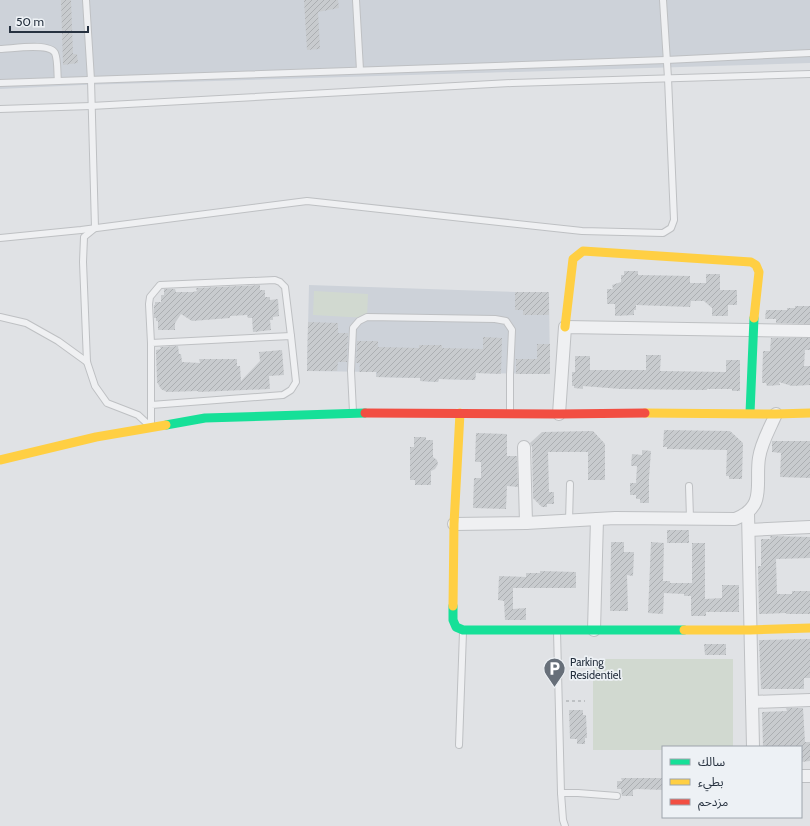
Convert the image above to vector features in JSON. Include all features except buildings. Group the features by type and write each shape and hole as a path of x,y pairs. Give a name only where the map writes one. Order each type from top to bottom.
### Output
{"street":[{"path":"559,414 565,327 573,259 583,251 751,262 756,266 759,272 753,330 750,413"},
{"path":"565,327 810,331"},
{"path":"0,460 96,437 151,426 205,418 353,413 810,413"},
{"path":"460,413 454,524 453,620 456,627 463,630 750,630 810,628"},
{"path":"454,524 690,518 735,519 748,513 754,506 757,499 759,487 759,458 776,414"},
{"path":"524,447 526,523"},
{"path":"748,513 753,746"},
{"path":"594,630 597,520"},
{"path":"749,530 810,527"},
{"path":"752,702 810,700"}],"lane":[{"path":"86,0 91,80 95,228"},
{"path":"356,0 360,70"},
{"path":"0,238 95,228 306,201 582,230 663,233 671,228 674,220 663,0"},
{"path":"0,49 44,47 52,49 56,54 58,81"},
{"path":"0,83 810,54"},
{"path":"0,109 91,106 512,83 810,74"},
{"path":"95,228 84,237 83,262 87,362 95,386 107,403 138,415 151,426"},
{"path":"151,405 283,395 291,390 296,382 284,287 280,282 275,280 160,285 150,297 149,304 151,343 151,405 151,426"},
{"path":"0,317 26,323 58,341 87,362"},
{"path":"353,413 351,371 354,328 360,321 367,317 495,319 506,321 512,330 510,414"},
{"path":"151,343 291,336"},
{"path":"569,521 570,484"},
{"path":"689,486 690,518"},
{"path":"459,745 463,630"},
{"path":"557,630 561,793 563,820 565,826"},
{"path":"561,793 617,796"}],"path":[{"path":"559,701 584,701"}],"shaded area":[{"path":"0,0 810,0 810,63 82,85 0,89"},
{"path":"309,285 549,292 550,374 476,373 475,380 439,379 438,382 420,381 420,378 376,377 376,372 307,371"},
{"path":"314,291 368,294 367,318 313,315"},
{"path":"593,659 733,659 733,746 662,746 662,750 593,750"}],"traffic: fast":[{"path":"750,413 754,318"},
{"path":"166,425 205,418 365,413"},
{"path":"453,606 453,620 456,627 463,630 684,630"}],"traffic: slow":[{"path":"565,327 573,259 583,251 751,262 756,265 759,272 754,318"},
{"path":"453,606 454,524 460,413"},
{"path":"645,413 810,413"},
{"path":"0,460 96,437 166,425"},
{"path":"684,630 810,628"}],"traffic: jam":[{"path":"365,413 645,413"}],"place":[{"name":"Parking Residentiel","path":"555,688"}]}
